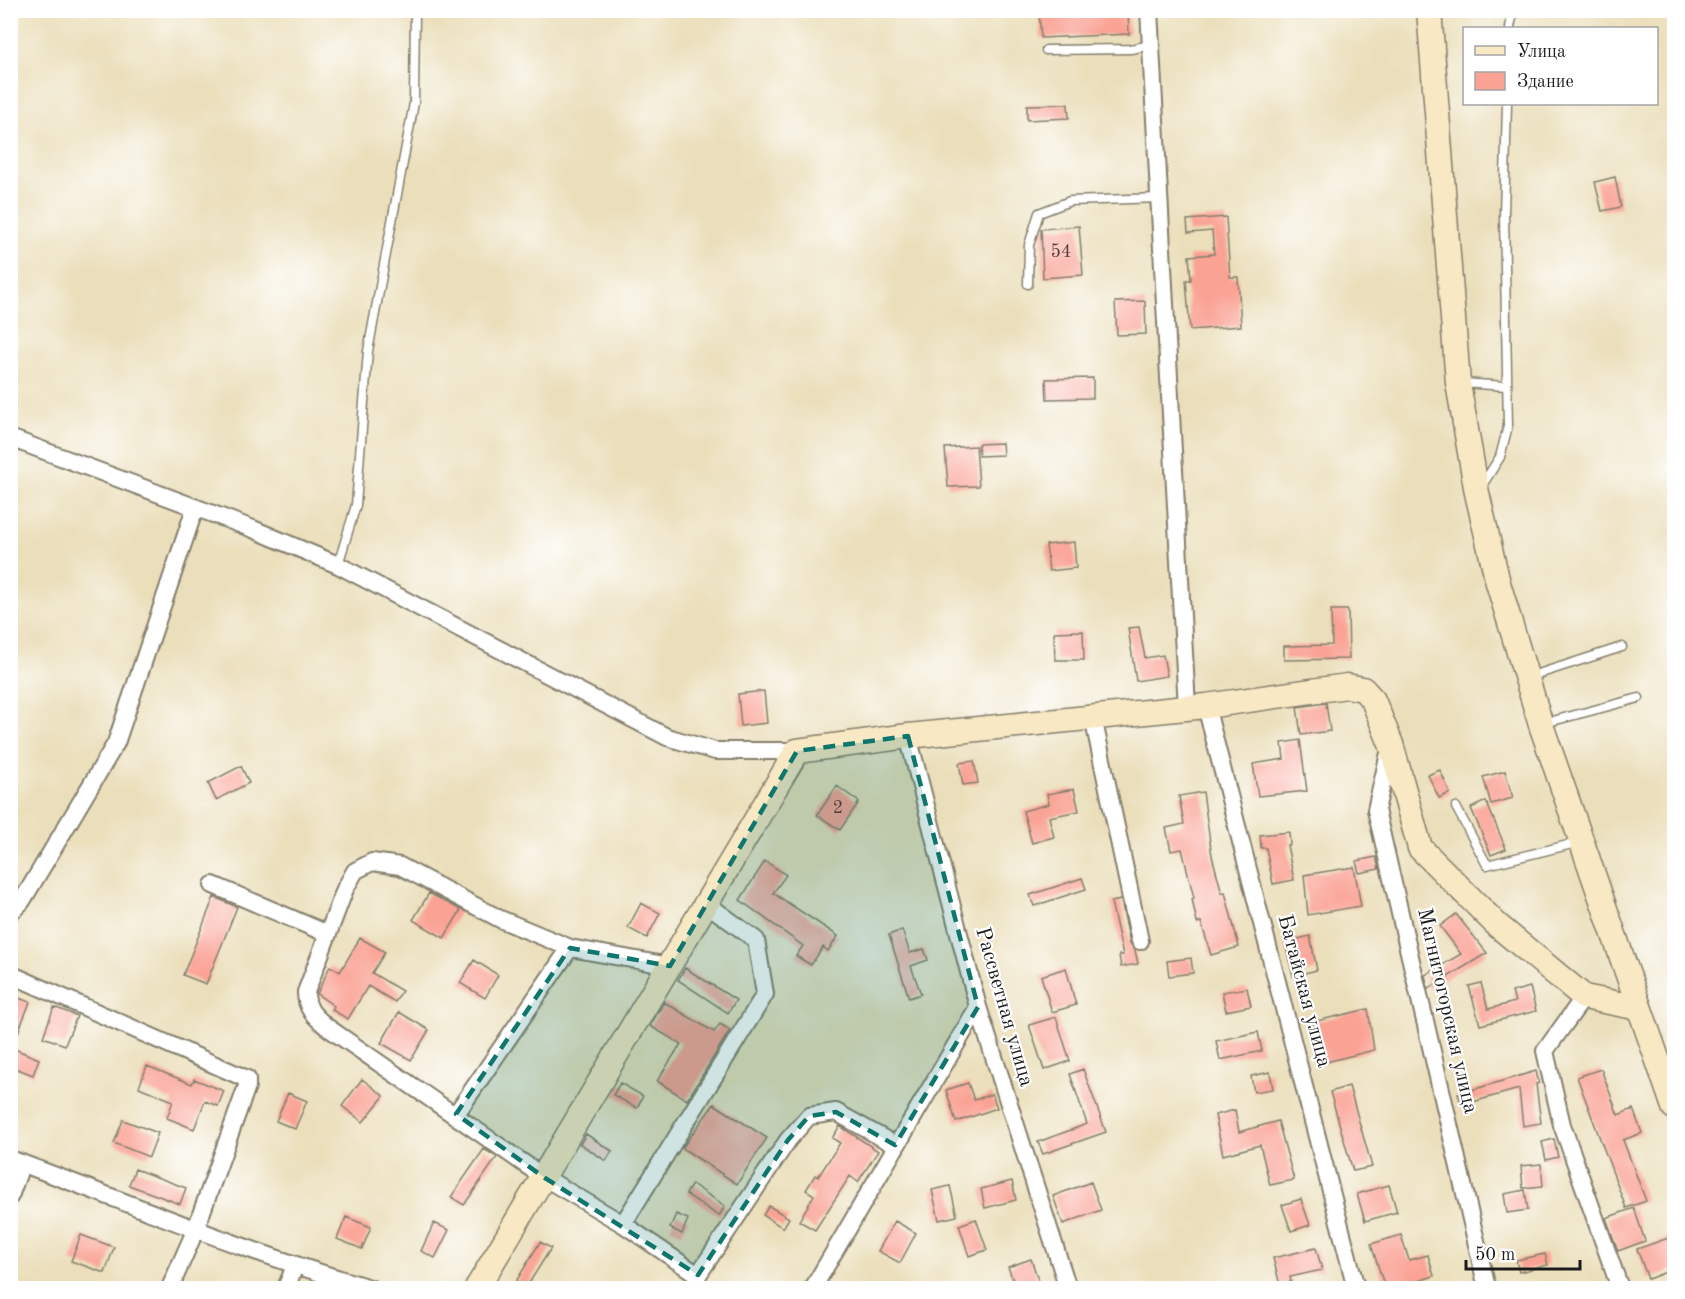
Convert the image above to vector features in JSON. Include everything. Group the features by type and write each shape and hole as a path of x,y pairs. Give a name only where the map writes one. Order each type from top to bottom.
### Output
{"street":[{"name":"Батайская улица","path":"1149,10 1160,198 1197,707 1356,1288"},
{"path":"1429,10 1458,383 1477,493 1498,583 1541,724 1674,1107"},
{"path":"10,438 338,565 667,737 716,751 797,751 908,736 1197,707 1347,686 1363,689 1373,700 1391,744 1420,848 1497,925 1584,997 1639,1008"},
{"path":"10,914 22,901 116,743 195,508"},
{"path":"1093,717 1140,941"},
{"name":"Рассветная улица","path":"908,736 978,1007 1068,1288"},
{"name":"Магнитогорская улица","path":"1391,744 1376,810 1487,1288"},
{"path":"477,1288 545,1178 797,751"},
{"path":"670,966 570,948 500,919 400,866 372,862 355,871 306,992 306,1004 314,1016 545,1178 623,1224 697,1282 788,1140 809,1116 836,1112 895,1145"},
{"path":"213,885 328,934"},
{"path":"623,1224 765,994 756,940 707,904"},
{"path":"456,1114 570,948"},
{"path":"10,974 247,1079 247,1086 195,1231 170,1288"},
{"path":"1584,997 1545,1051 1562,1125 1620,1288"},
{"path":"813,1288 978,1007"},
{"path":"10,1196 16,1161 195,1231 295,1266 370,1288"},
{"path":"286,1288 295,1266"}],"lane":[{"path":"338,565 357,505 368,351 414,103 416,10"},
{"path":"1510,27 1513,10"},
{"path":"1046,50 1131,50 1151,45"},
{"path":"1477,493 1500,457 1508,426 1504,215 1507,105"},
{"path":"1028,284 1029,245 1039,213 1070,201 1160,198"},
{"path":"1458,383 1506,386"},
{"path":"1527,678 1622,647"},
{"path":"1541,724 1639,698"},
{"path":"1456,807 1487,865 1581,842"}],"highlighted area":[{"path":"908,736 978,1007 895,1145 836,1112 809,1116 788,1140 698,1275 545,1178 456,1114 570,948 670,966 797,751"}],"building":[{"path":"1128,10 1129,34 1041,38 1039,13"},
{"path":"1068,104 1069,118 1027,120 1027,105"},
{"path":"1615,177 1621,207 1602,211 1595,182"},
{"path":"1226,217 1230,277 1238,277 1241,326 1190,330 1186,280 1191,280 1189,256 1214,254 1212,231 1188,233 1187,220"},
{"path":"1079,226 1083,275 1043,278 1041,229"},
{"path":"1145,301 1146,334 1117,335 1115,302"},
{"path":"1093,378 1093,398 1047,399 1046,379"},
{"path":"1002,443 1003,455 979,456 978,444"},
{"path":"976,446 979,486 948,487 945,448"},
{"path":"1074,542 1076,568 1049,571 1046,545"},
{"path":"1331,610 1348,610 1349,659 1284,660 1284,646 1332,645"},
{"path":"1139,627 1145,658 1163,655 1167,676 1136,681 1128,628"},
{"path":"1083,631 1084,660 1055,660 1054,632"},
{"path":"764,691 767,723 741,726 738,694"},
{"path":"1326,703 1330,731 1301,735 1297,707"},
{"path":"1300,740 1307,791 1258,796 1253,764 1284,759 1282,743"},
{"path":"974,761 978,783 963,785 959,763"},
{"path":"241,766 249,783 216,800 208,783"},
{"path":"1440,770 1450,793 1439,798 1428,775"},
{"path":"1505,771 1513,798 1491,804 1483,777"},
{"path":"837,786 859,802 840,830 817,815"},
{"path":"1074,789 1079,811 1049,817 1054,837 1032,843 1023,811 1049,804 1047,794"},
{"path":"1203,792 1212,856 1222,893 1225,892 1239,947 1211,955 1201,922 1197,923 1192,899 1194,898 1182,849 1171,851 1166,828 1184,824 1179,796"},
{"path":"1486,801 1506,849 1491,855 1471,808"},
{"path":"1289,832 1290,845 1287,845 1294,880 1273,884 1266,848 1261,848 1260,835"},
{"path":"1376,857 1379,869 1359,873 1356,861"},
{"path":"765,861 786,875 773,893 838,936 828,951 823,947 811,965 796,956 803,946 740,900"},
{"path":"1354,867 1361,906 1308,915 1304,875"},
{"path":"1082,878 1086,889 1034,906 1030,895"},
{"path":"429,893 461,910 444,938 413,920"},
{"path":"214,897 237,907 206,984 183,975"},
{"path":"1121,900 1130,943 1135,950 1138,964 1121,967 1119,955 1123,955 1111,902"},
{"path":"641,903 660,913 647,938 628,928"},
{"path":"1456,914 1487,953 1428,989 1425,975 1461,954 1440,926"},
{"path":"902,930 910,953 924,949 928,960 911,966 921,994 909,998 889,935"},
{"path":"1310,936 1317,970 1293,976 1285,942"},
{"path":"360,938 385,952 372,973 402,991 395,1002 368,986 348,1019 332,1010 334,1006 317,994 330,966 340,972"},
{"path":"1191,958 1193,973 1169,976 1167,961"},
{"path":"474,960 498,975 485,998 460,983"},
{"path":"685,968 736,1000 728,1013 678,980"},
{"path":"1066,968 1076,1005 1052,1012 1041,976"},
{"path":"1481,983 1488,1009 1515,1002 1512,992 1530,987 1536,1011 1480,1025 1469,986"},
{"path":"1247,988 1251,1006 1226,1011 1222,992"},
{"path":"13,996 30,1002 12,1048 39,1059 33,1075 10,1066 10,1003"},
{"path":"664,1002 714,1032 720,1024 730,1030 687,1100 657,1081 681,1044 650,1026"},
{"path":"54,1007 77,1016 65,1045 43,1037"},
{"path":"1368,1009 1374,1050 1322,1063 1312,1022"},
{"path":"399,1012 429,1030 411,1060 381,1043"},
{"path":"1056,1017 1070,1061 1044,1070 1029,1025"},
{"path":"1258,1032 1262,1051 1220,1060 1216,1041"},
{"path":"147,1066 192,1084 194,1079 224,1091 218,1106 205,1101 194,1129 167,1118 173,1101 139,1087"},
{"path":"1083,1069 1106,1132 1043,1154 1038,1142 1087,1124 1070,1074"},
{"path":"1601,1069 1618,1115 1633,1109 1642,1133 1623,1140 1646,1201 1626,1208 1577,1077"},
{"path":"1536,1071 1539,1083 1536,1084 1541,1123 1523,1126 1519,1089 1462,1105 1458,1094"},
{"path":"1270,1072 1273,1089 1254,1092 1251,1076"},
{"path":"362,1079 384,1096 363,1122 342,1106"},
{"path":"620,1083 643,1096 637,1108 613,1095"},
{"path":"968,1083 974,1100 992,1094 997,1108 956,1122 946,1090"},
{"path":"1349,1086 1372,1167 1353,1171 1330,1092"},
{"path":"288,1093 307,1101 295,1129 276,1121"},
{"path":"714,1104 767,1138 737,1184 682,1148"},
{"path":"1235,1110 1239,1132 1278,1121 1294,1180 1270,1185 1260,1145 1223,1155 1215,1115"},
{"path":"123,1120 158,1133 149,1157 114,1143"},
{"path":"840,1126 878,1151 858,1182 850,1176 815,1230 799,1221 814,1195 806,1190 815,1175 818,1177 840,1143 832,1138"},
{"path":"586,1134 612,1151 606,1161 580,1144"},
{"path":"1554,1139 1558,1157 1546,1160 1542,1142"},
{"path":"484,1149 497,1157 464,1205 451,1197"},
{"path":"1541,1164 1543,1186 1523,1188 1521,1166"},
{"path":"135,1169 186,1188 180,1204 129,1185"},
{"path":"1012,1181 1016,1200 985,1208 981,1189"},
{"path":"1091,1182 1101,1210 1063,1224 1053,1196"},
{"path":"692,1184 725,1206 719,1216 686,1194"},
{"path":"1389,1185 1397,1212 1365,1221 1357,1194"},
{"path":"950,1186 957,1216 939,1220 932,1190"},
{"path":"1525,1190 1528,1210 1507,1213 1504,1194"},
{"path":"1301,1199 1310,1225 1291,1231 1282,1205"},
{"path":"769,1206 789,1218 783,1228 763,1215"},
{"path":"1634,1208 1645,1241 1618,1251 1606,1218"},
{"path":"676,1214 688,1219 682,1234 670,1228"},
{"path":"346,1217 371,1227 362,1249 337,1239"},
{"path":"976,1219 987,1250 969,1256 959,1225"},
{"path":"895,1221 916,1233 900,1263 878,1251"},
{"path":"434,1223 449,1230 435,1258 421,1251"},
{"path":"81,1235 114,1247 105,1273 71,1261"},
{"path":"1401,1235 1409,1260 1428,1255 1434,1276 1415,1282 1417,1288 1385,1288 1371,1244"},
{"path":"1674,1236 1674,1269 1648,1279 1637,1249"},
{"path":"540,1242 551,1248 526,1288 512,1288"},
{"path":"1316,1248 1322,1270 1290,1277 1291,1282 1280,1285 1273,1258"},
{"path":"1545,1254 1548,1265 1519,1272 1516,1260"},
{"path":"1031,1259 1041,1288 1016,1288 1008,1267"}]}
